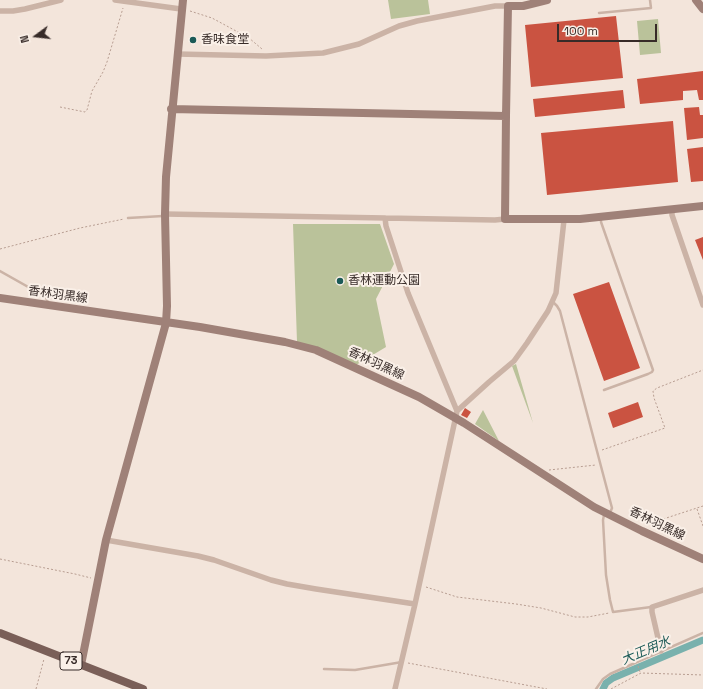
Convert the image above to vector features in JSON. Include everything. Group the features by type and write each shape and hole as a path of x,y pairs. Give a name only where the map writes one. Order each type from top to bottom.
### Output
{"main road":[{"name":"73","path":"0,633 143,689"}],"street":[{"path":"0,11 25,9 61,0"},
{"path":"115,0 181,9"},
{"path":"81,665 106,540 166,323 166,170 183,0"},
{"path":"177,54 266,56 323,53 359,44 399,26 417,21 499,6 523,6 547,0"},
{"path":"696,0 703,9"},
{"path":"505,219 508,6"},
{"path":"171,109 506,116"},
{"path":"165,215 564,220 703,206"},
{"path":"672,209 672,214 703,305"},
{"path":"385,218 386,226 408,293 456,414"},
{"path":"395,689 456,414 489,382 514,361 540,324 553,301 556,293 564,220"},
{"name":"香林羽黒線","path":"0,298 200,327 285,342 316,350 456,414 542,474 607,514 703,559"},
{"path":"106,540 198,556 271,580 294,585 415,604"},
{"path":"661,651 652,607 703,590"}],"lane":[{"path":"599,13 651,8 650,0"},
{"path":"128,218 165,215"},
{"path":"600,217 653,370 648,374 604,390"},
{"path":"0,271 46,297 49,306"},
{"path":"553,301 558,306 560,311 612,508 603,520 606,574 613,612 648,606 652,607"},
{"path":"596,689 603,679 610,674 703,633"},
{"path":"324,669 355,670 402,662"}],"path":[{"path":"60,107 84,112 87,110 92,91 103,72 122,14 124,2"},
{"path":"181,9 212,18 230,27 256,44 263,50 266,56"},
{"path":"0,250 80,228 128,218"},
{"path":"596,452 665,428 654,398 653,391 657,388 703,370"},
{"path":"542,474 548,470 600,464"},
{"path":"642,531 648,524 703,506"},
{"path":"697,508 703,526"},
{"path":"0,559 75,574 97,580"},
{"path":"422,586 458,597 541,608 575,617 588,617 613,612"},
{"path":"36,689 46,650"},
{"path":"402,662 547,689"},
{"path":"637,662 640,673"},
{"path":"611,689 640,673 703,675"}],"green space":[{"path":"388,0 428,0 430,14 391,19"},
{"path":"658,19 661,53 640,55 637,21"},
{"name":"香林運動公園","path":"293,224 380,224 394,264 376,299 386,347 356,365 297,342"},
{"path":"516,364 533,423 512,366"},
{"path":"483,410 499,441 475,424"}],"building":[{"path":"616,16 623,78 531,87 525,25"},
{"path":"703,71 703,100 699,100 697,90 683,91 683,100 640,104 637,79"},
{"path":"623,90 625,108 535,117 533,99"},
{"path":"699,107 700,115 703,115 703,138 687,140 684,108"},
{"path":"673,121 678,182 547,195 541,133"},
{"path":"703,147 703,181 691,182 687,149"},
{"path":"703,237 703,260 695,240"},
{"path":"609,282 640,368 604,381 573,294"},
{"path":"638,402 643,417 613,428 608,413"},
{"path":"465,408 471,412 467,418 461,415"}],"waterway":[{"name":"大正用水","path":"603,689 606,683 613,678 703,640"}],"place":[{"name":"香味食堂","path":"193,40"},
{"name":"香林運動公園","path":"340,281"}]}
